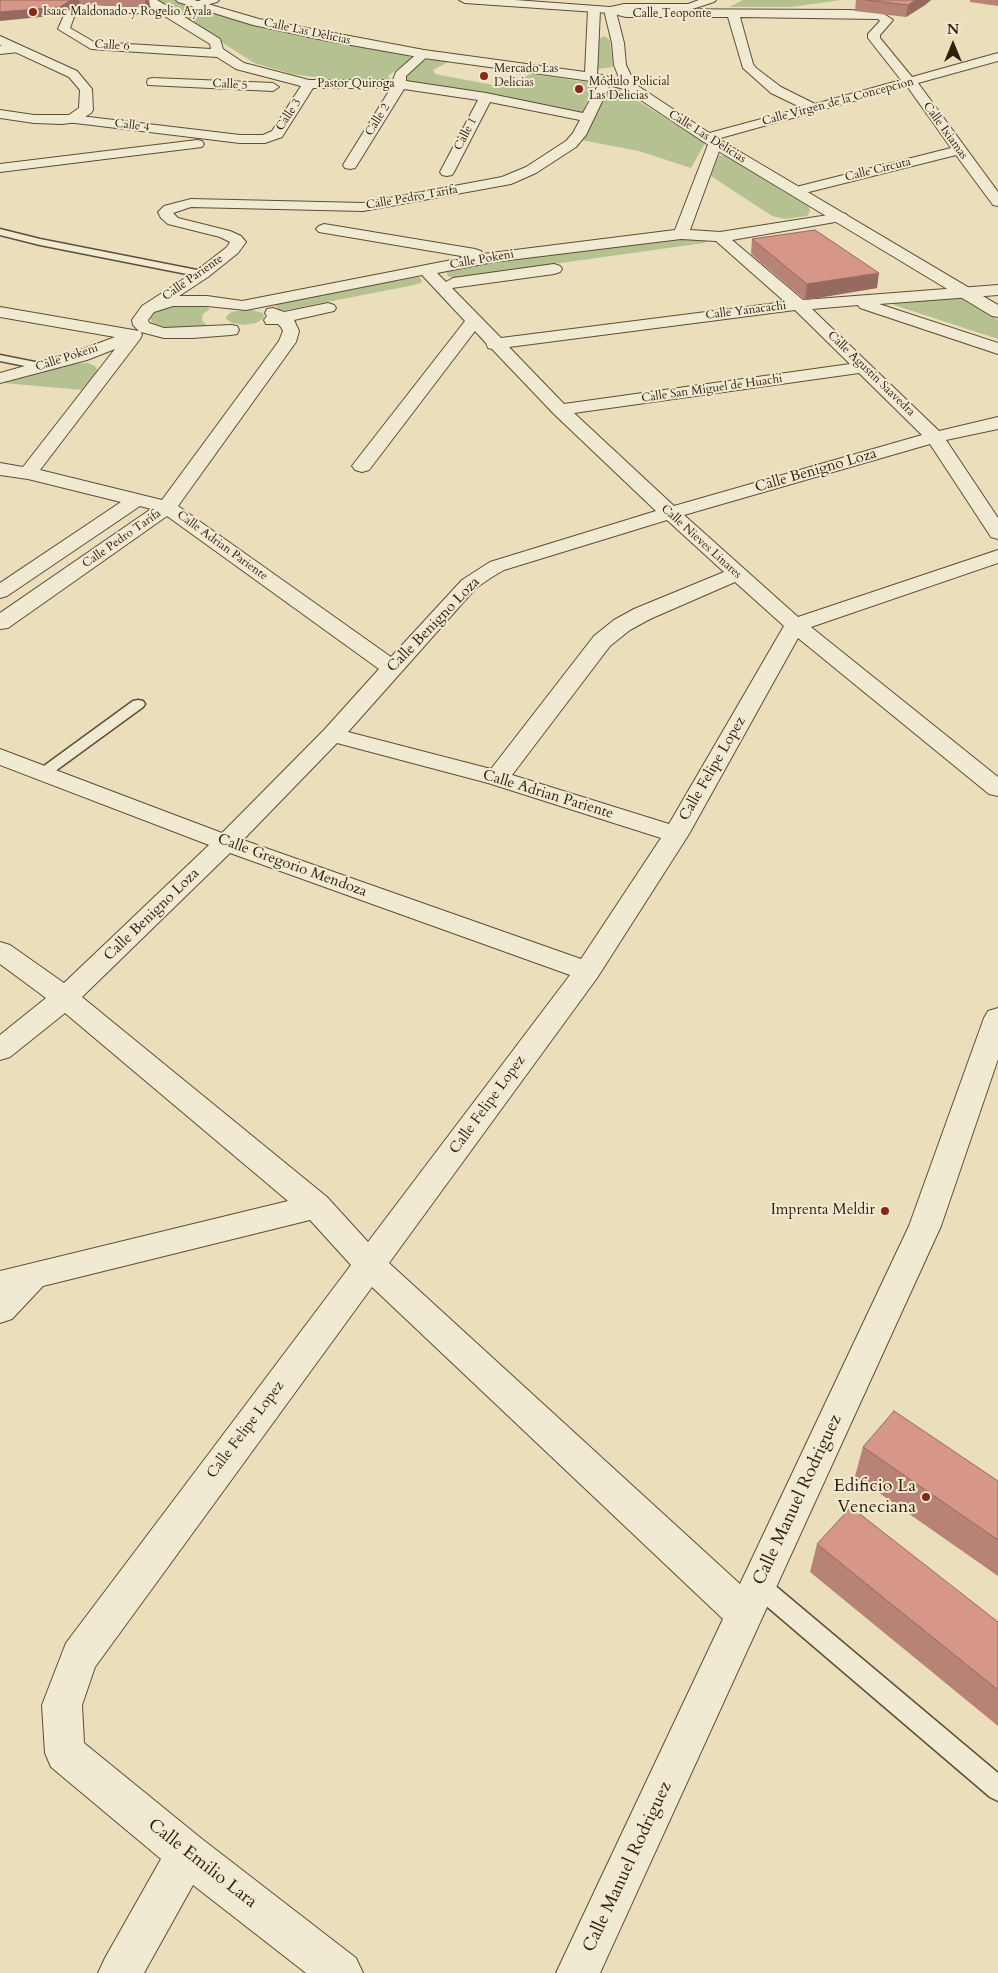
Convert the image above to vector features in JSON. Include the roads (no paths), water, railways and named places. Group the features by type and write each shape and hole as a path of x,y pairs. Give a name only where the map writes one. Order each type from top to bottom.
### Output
{"street":[{"name":"Pastor Quiroga","path":"149,0 216,42 217,50 240,66 308,86 399,84 486,97 588,118"},
{"name":"Calle Las Delicias","path":"182,0 290,30 424,54 596,78 629,86 711,140 998,312"},
{"path":"196,5 213,0"},
{"name":"Calle Teoponte","path":"465,0 610,10 626,14 849,14 880,16"},
{"path":"629,86 620,65 610,10 641,0"},
{"path":"624,6 689,7 710,0"},
{"name":"Calle 6","path":"166,12 80,6 69,16 64,29 91,46 220,52"},
{"name":"Calle Pedro Tarifa","path":"169,209 191,203 364,208 442,192 493,185 516,178 553,157 571,144 588,118 603,87 596,78 594,10"},
{"path":"733,14 746,65 761,80 776,90 812,108"},
{"name":"Calle Ixiamas","path":"880,16 885,18 886,22 878,29 874,38 910,82 958,150 998,202"},
{"path":"0,40 15,49 74,74 81,80 86,88 86,110 72,119"},
{"path":"0,50 15,49"},
{"name":"Calle 2","path":"350,165 399,84 400,75 424,54"},
{"name":"Calle Virgen de la Concepcion","path":"711,140 812,108 998,56"},
{"name":"Calle 5","path":"153,82 308,86"},
{"name":"Calle 3","path":"265,139 277,134 308,86"},
{"name":"Calle 1","path":"447,172 486,97"},
{"name":"Calle 4","path":"0,114 34,119 72,119 240,139 265,139"},
{"path":"0,168 240,139"},
{"path":"681,234 711,140"},
{"name":"Calle Circuta","path":"797,191 958,150"},
{"name":"Calle Pariente","path":"148,309 197,277 232,250 238,242 236,239 225,234 173,221 165,212 169,209"},
{"name":"Calle Pokeni","path":"429,281 493,258 681,234 720,237 841,217"},
{"path":"324,229 493,258"},
{"name":"Calle Pokeni","path":"690,250 711,246 720,237"},
{"name":"Calle Agustin Saavedra","path":"720,237 799,305 935,437 998,533"},
{"name":"Calle Pokeni","path":"241,305 429,281 566,267"},
{"path":"197,277 206,301"},
{"name":"Calle Nieves Linares","path":"429,281 474,321 494,344 560,410 737,574 795,625 998,789"},
{"name":"Calle Yanacachi","path":"494,344 799,305 998,290"},
{"path":"28,473 140,332 140,320 148,309 172,301 206,301 263,307 276,317"},
{"path":"853,301 998,349"},
{"path":"0,312 140,332 175,334 245,329 276,317 347,304"},
{"path":"241,305 222,309 212,316 212,321 216,325 245,329"},
{"name":"Calle Pedro Tarifa","path":"0,624 168,507 271,351 287,342 291,331 276,317"},
{"path":"362,466 474,321"},
{"name":"Calle Pokeni","path":"0,378 81,356 140,332"},
{"name":"Calle San Miguel de Huachi","path":"560,410 864,367"},
{"name":"Calle Benigno Loza","path":"0,1050 65,998 226,843 332,735 469,584 484,573 497,566 670,513 935,437 998,423"},
{"name":"Calle Adrian Pariente","path":"0,469 28,473 168,507 392,668"},
{"path":"0,592 138,499"},
{"path":"795,625 998,556"},
{"path":"496,778 602,641 622,625 642,614 737,574"},
{"name":"Calle Felipe Lopez","path":"65,1753 62,1705 80,1656 104,1621 587,971 676,834 795,625"},
{"name":"Calle Adrian Pariente","path":"332,735 496,778 676,834"},
{"name":"Calle Gregorio Mendoza","path":"0,756 42,774 226,843 587,971"},
{"path":"0,950 65,998 316,1206 370,1265 751,1600"},
{"name":"Calle Manuel Rodriguez","path":"578,1973 925,1226 998,1018"},
{"path":"0,1284 316,1206"},
{"path":"0,1309 34,1275"},
{"name":"Calle Emilio Lara","path":"65,1753 187,1854 341,1973"},
{"path":"120,1973 187,1854"}],"lane":[{"path":"0,232 197,277"},
{"path":"0,358 45,366"},
{"path":"42,774 138,704"},
{"path":"751,1600 998,1789"}],"place":[{"name":"Isaac Maldonado y Rogelio Ayala","path":"33,12"},
{"name":"Mercado Las Delicias","path":"484,76"},
{"name":"Módulo Policial Las Delicias","path":"579,89"},
{"name":"Imprenta Meldir","path":"885,1211"},
{"name":"Edificio La Veneciana","path":"926,1497"}]}
